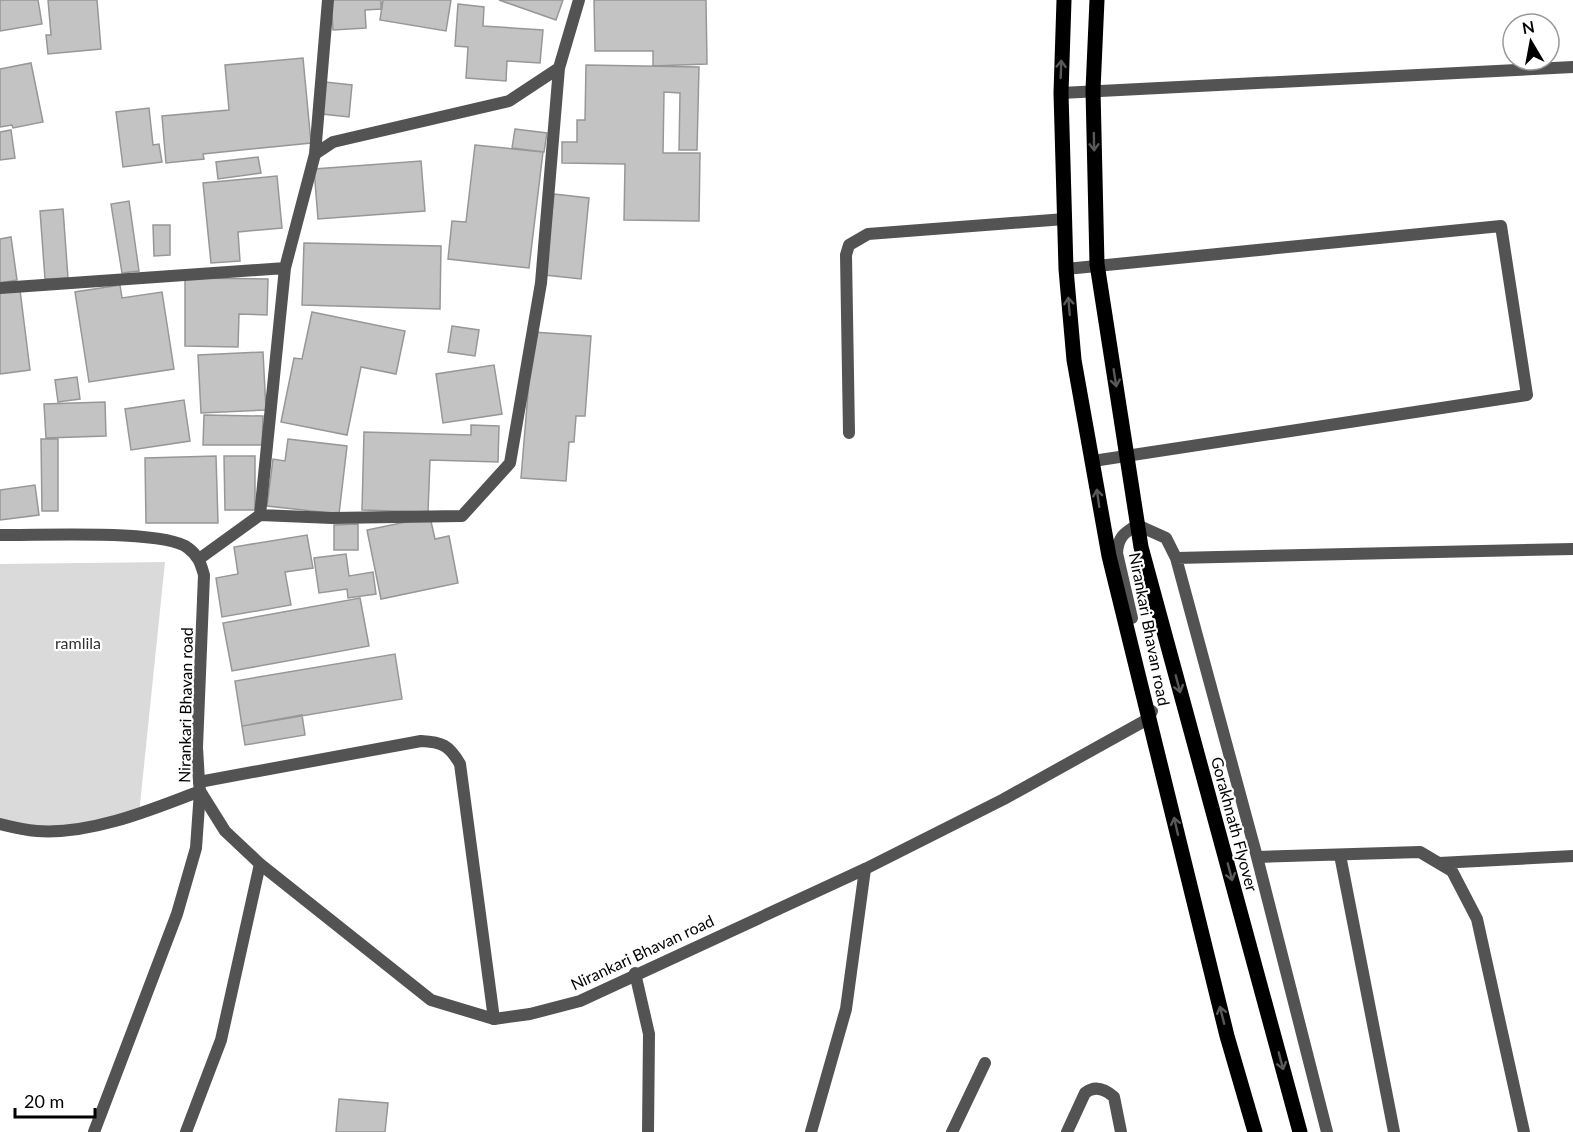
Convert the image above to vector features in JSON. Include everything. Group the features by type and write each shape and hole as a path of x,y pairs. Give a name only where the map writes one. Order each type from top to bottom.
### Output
{"main road":[{"path":"1064,0 1061,93 1066,269 1074,360 1109,556 1225,1025 1255,1132"},
{"name":"Gorakhnath Flyover","path":"1097,0 1092,90 1097,264 1137,525 1141,547 1300,1132"}],"street":[{"path":"260,514 285,268 315,154 328,0"},
{"path":"0,535 158,537 188,547 199,559 260,514 332,518 462,516 510,463 540,283 559,68 579,0"},
{"path":"1061,93 1573,67"},
{"path":"315,154 333,142 509,101 559,68"},
{"path":"849,433 846,255 849,245 868,234 1065,219"},
{"path":"1066,269 1097,264 1500,226 1527,395 1093,461"},
{"path":"0,288 285,268"},
{"path":"1137,525 1166,538 1176,558 1257,857 1327,1132"},
{"name":"Nirankari Bhavan road","path":"199,559 204,575 197,747 199,786 225,831 260,864 431,1000 494,1018 530,1014 580,1001 635,973 865,869 1004,799 1148,719 1152,712 1151,703 1117,553 1118,543 1123,533 1137,525"},
{"path":"1176,558 1573,549"},
{"path":"0,825 38,831 77,828 139,814 199,786 421,741 442,742 452,749 460,764 494,1018"},
{"path":"94,1132 177,914 196,848 199,786"},
{"path":"1257,857 1420,852 1452,871 1477,919 1524,1132"},
{"path":"1340,855 1394,1132"},
{"path":"1438,863 1573,856"},
{"path":"186,1132 221,1040 260,864"},
{"path":"811,1132 846,1009 865,869"},
{"path":"635,973 649,1034 648,1132"},
{"path":"952,1132 985,1064"},
{"path":"1067,1132 1085,1093 1090,1088 1100,1088 1114,1097 1122,1132"}],"green space":[{"name":"ramlila","path":"165,562 139,814 38,831 0,824 0,564"}],"building":[{"path":"0,0 38,0 42,24 0,31"},
{"path":"48,0 97,0 101,49 48,54 46,35 51,35"},
{"path":"331,0 381,0 381,9 365,10 366,28 333,30"},
{"path":"383,0 451,0 446,31 380,20"},
{"path":"499,0 563,0 556,20"},
{"path":"594,0 706,0 707,64 653,66 653,51 595,51"},
{"path":"458,4 484,7 483,26 543,30 540,63 507,61 506,81 466,78 468,47 455,46"},
{"path":"303,58 311,143 203,154 204,159 166,163 162,116 229,110 225,65"},
{"path":"31,63 43,122 13,128 12,125 0,127 0,69"},
{"path":"586,65 699,67 697,150 679,150 680,93 664,92 663,153 700,153 699,221 624,220 625,164 562,163 562,142 577,142 577,120 585,120"},
{"path":"325,82 352,85 349,117 322,114"},
{"path":"149,108 153,145 159,144 162,162 123,167 116,112"},
{"path":"515,129 547,133 544,152 512,148"},
{"path":"11,130 15,158 0,160 0,132"},
{"path":"475,145 543,152 529,268 448,259 452,221 466,222"},
{"path":"258,157 261,173 218,179 216,162"},
{"path":"421,161 425,211 318,219 314,169"},
{"path":"277,176 282,228 238,232 240,261 211,263 203,183"},
{"path":"554,194 589,198 581,279 545,275"},
{"path":"129,201 139,271 122,273 111,204"},
{"path":"63,209 68,278 45,279 40,211"},
{"path":"153,225 170,225 170,255 154,256"},
{"path":"11,237 17,280 0,283 0,239"},
{"path":"304,243 441,246 440,309 302,305"},
{"path":"185,278 268,279 267,315 239,314 238,347 185,346"},
{"path":"120,285 122,298 162,292 174,369 89,382 75,292"},
{"path":"20,290 30,370 0,374 0,292"},
{"path":"312,312 405,331 396,374 361,367 347,435 281,422 294,358 302,359"},
{"path":"452,326 479,330 475,356 448,352"},
{"path":"533,332 591,336 585,416 576,416 574,442 569,442 566,481 521,478"},
{"path":"263,352 266,410 201,413 198,355"},
{"path":"494,365 502,414 443,423 436,374"},
{"path":"77,377 80,399 58,402 55,380"},
{"path":"184,400 190,441 131,450 125,409"},
{"path":"105,402 106,436 46,438 44,404"},
{"path":"204,415 263,416 262,445 203,445"},
{"path":"471,425 499,426 498,462 430,460 428,512 362,510 364,432 471,435"},
{"path":"41,439 58,439 58,511 42,511"},
{"path":"288,439 347,446 339,514 267,506 273,459 285,461"},
{"path":"216,456 218,523 146,523 145,458"},
{"path":"224,456 255,456 255,510 225,510"},
{"path":"35,485 39,515 0,520 0,490"},
{"path":"430,517 435,539 449,536 458,583 381,599 367,530"},
{"path":"358,524 358,550 334,550 334,525"},
{"path":"307,535 313,568 285,572 291,605 222,617 216,578 238,574 234,547"},
{"path":"346,554 349,576 373,572 376,594 348,598 347,589 319,593 314,558"},
{"path":"360,598 369,646 232,671 223,623"},
{"path":"395,654 402,699 242,726 235,681"},
{"path":"302,715 305,735 245,745 242,726"},
{"path":"339,1099 388,1103 385,1132 336,1132"}]}
